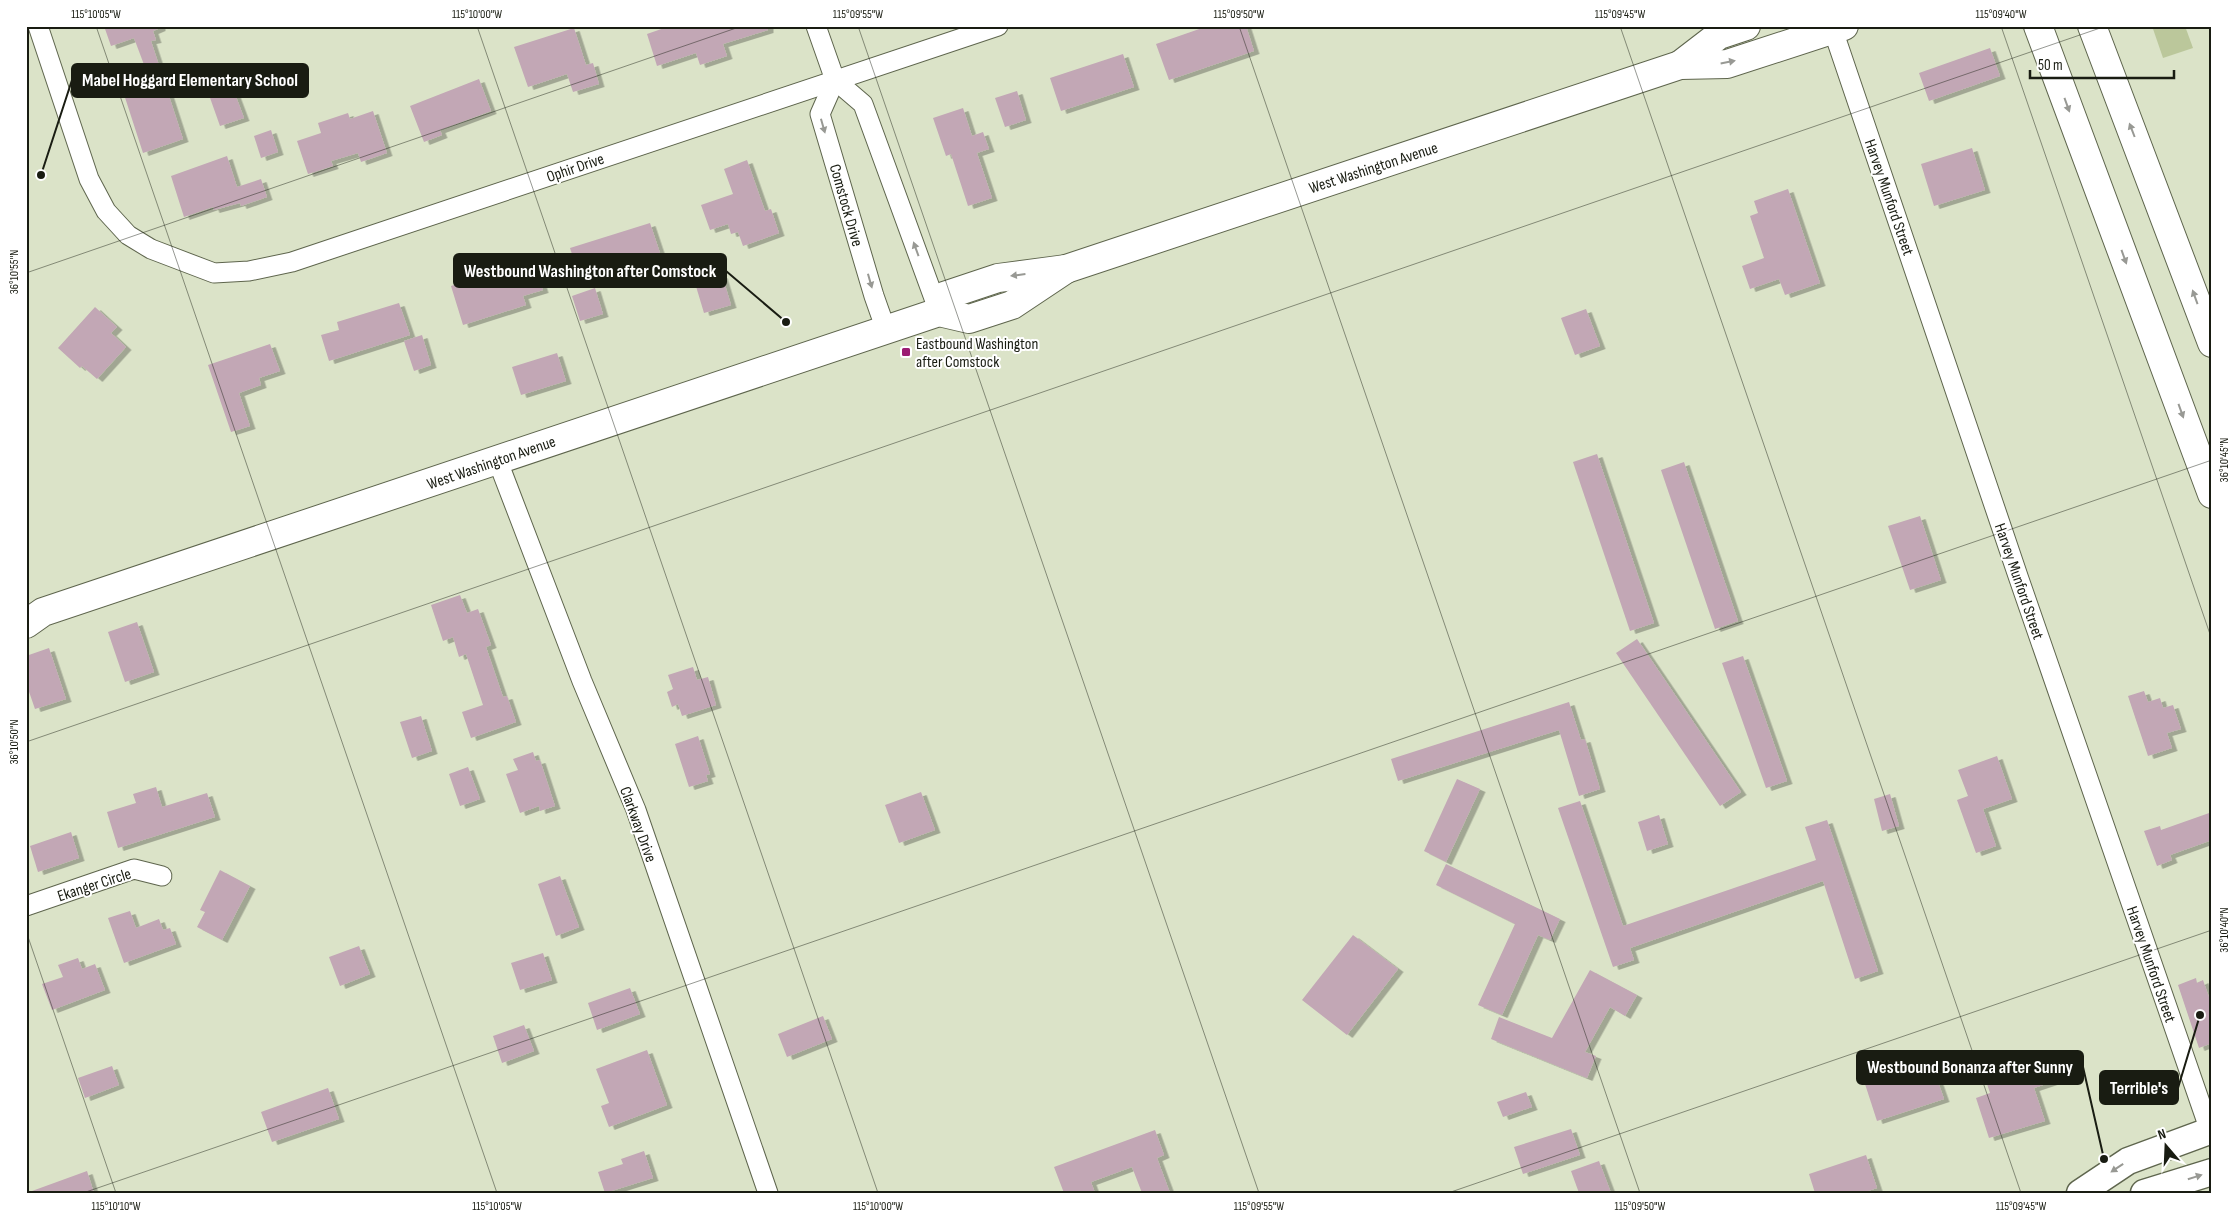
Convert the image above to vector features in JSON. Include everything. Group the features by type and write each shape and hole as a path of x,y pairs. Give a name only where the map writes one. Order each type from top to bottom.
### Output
{"main road":[{"name":"West Washington Avenue","path":"1680,65 1719,35 1746,26"},
{"path":"2038,26 2212,494"},
{"path":"2092,26 2212,343"},
{"name":"West Washington Avenue","path":"32,616 939,312 969,319 1012,305 1066,269 1680,65 1727,64 1839,28"},
{"path":"2080,1193 2128,1161 2211,1130"},
{"path":"2144,1193 2212,1172"}],"street":[{"name":"Ophir Drive","path":"38,26 89,179 106,211 128,234 151,249 214,273 249,271 292,262 998,26"},
{"path":"816,26 834,80 863,104 939,312"},
{"name":"Harvey Munford Street","path":"1839,28 2022,588 2211,1130"},
{"name":"Comstock Drive","path":"834,80 820,114 874,296 886,330"},
{"name":"Clarkway Drive","path":"497,459 582,681 636,810 768,1193"},
{"name":"Ekanger Circle","path":"26,906 134,869 162,876"}],"green space":[{"path":"2152,26 2185,26 2193,48 2163,58"}],"building":[{"path":"104,26 160,26 160,28 153,31 156,40 151,41 183,139 143,153 119,79 146,70 134,38 111,46"},
{"path":"670,26 768,26 768,30 723,44 727,56 700,65 696,53 657,66 647,34"},
{"path":"1208,26 1246,26 1254,51 1169,80 1156,44"},
{"path":"574,28 586,65 593,63 599,84 573,92 567,74 528,87 514,47"},
{"path":"1990,48 2000,76 1929,101 1919,73"},
{"path":"1123,54 1134,87 1061,111 1050,78"},
{"path":"479,79 491,111 440,130 442,135 424,142 410,106"},
{"path":"232,86 244,118 220,126 209,95"},
{"path":"1017,91 1026,120 1005,127 995,98"},
{"path":"963,108 972,136 983,132 989,149 977,153 992,198 968,206 951,154 946,156 933,118"},
{"path":"373,111 387,153 361,162 358,153 331,161 333,166 308,174 297,141 321,133 318,123 348,113 350,119"},
{"path":"271,130 278,152 261,158 254,136"},
{"path":"1972,148 1985,190 1934,206 1921,164"},
{"path":"227,156 237,187 261,179 267,197 241,206 240,203 214,210 213,207 184,217 171,176"},
{"path":"747,160 765,211 771,209 779,233 743,246 738,232 731,234 728,224 710,230 701,205 733,194 724,169"},
{"path":"1788,189 1820,283 1785,295 1779,279 1750,289 1742,266 1764,258 1750,216 1758,213 1754,201"},
{"path":"650,223 660,253 580,279 570,248"},
{"path":"536,266 543,290 523,296 526,305 463,325 451,286 486,274 488,281"},
{"path":"722,275 731,305 704,313 695,283"},
{"path":"595,288 603,314 580,321 572,296"},
{"path":"399,303 410,335 329,361 321,335 339,330 337,322"},
{"path":"95,307 117,327 111,333 126,347 97,379 82,366 80,368 58,348"},
{"path":"1586,309 1600,346 1575,355 1561,318"},
{"path":"422,335 431,365 414,371 404,341"},
{"path":"270,344 280,371 259,378 261,385 239,393 250,426 231,432 208,365"},
{"path":"557,353 566,381 521,395 512,367"},
{"path":"1597,454 1654,623 1630,631 1573,462"},
{"path":"1684,462 1738,621 1715,629 1661,470"},
{"path":"1920,516 1941,580 1910,590 1888,526"},
{"path":"460,595 467,613 478,609 491,645 486,647 503,697 507,696 516,722 471,738 462,712 483,705 466,654 459,657 453,637 443,641 431,605"},
{"path":"137,622 154,672 125,682 108,632"},
{"path":"1637,639 1741,792 1720,806 1616,653"},
{"path":"49,648 66,699 35,709 26,683 26,656"},
{"path":"1743,656 1787,781 1766,788 1722,663"},
{"path":"693,667 697,680 708,677 716,705 682,716 678,704 672,707 667,692 673,689 668,675"},
{"path":"2144,691 2148,702 2160,698 2163,708 2173,705 2181,729 2167,733 2172,748 2148,756 2128,696"},
{"path":"1569,702 1581,740 1585,739 1600,789 1579,796 1559,730 1398,781 1391,759"},
{"path":"421,716 432,751 412,758 400,722"},
{"path":"698,736 710,774 706,775 708,781 689,787 675,744"},
{"path":"533,752 536,761 540,760 555,806 540,811 539,806 520,813 506,774 518,770 513,759"},
{"path":"1997,756 2012,799 1983,809 1996,846 1976,853 1957,800 1968,796 1958,770"},
{"path":"468,767 480,799 460,806 449,774"},
{"path":"1457,779 1480,789 1446,862 1424,851"},
{"path":"156,787 162,807 207,793 215,817 118,848 107,812 136,803 133,794"},
{"path":"921,792 935,830 899,843 885,805"},
{"path":"1890,794 1899,826 1882,831 1874,799"},
{"path":"1580,801 1623,926 1816,860 1805,827 1827,820 1878,971 1855,979 1823,881 1630,948 1634,960 1613,967 1558,808"},
{"path":"2212,812 2212,840 2170,855 2172,860 2157,866 2144,831 2160,826 2161,830"},
{"path":"1659,815 1668,844 1647,851 1638,822"},
{"path":"71,832 79,858 38,872 30,846"},
{"path":"1446,864 1560,919 1550,940 1538,935 1502,1015 1478,1005 1515,924 1436,885"},
{"path":"220,870 250,886 222,940 197,927 205,912 200,910"},
{"path":"560,876 579,927 556,936 538,884"},
{"path":"130,911 136,928 159,919 163,930 170,928 176,944 124,963 108,918"},
{"path":"1353,935 1398,969 1347,1035 1302,1000"},
{"path":"359,946 370,974 340,986 329,957"},
{"path":"543,953 552,980 520,990 511,963"},
{"path":"78,958 82,969 95,964 105,990 52,1010 42,984 63,977 58,965"},
{"path":"1590,970 1637,995 1625,1016 1610,1007 1585,1052 1596,1056 1587,1078 1491,1039 1499,1017 1552,1038"},
{"path":"2196,978 2197,983 2203,980 2212,1006 2212,1043 2199,1048 2178,985"},
{"path":"630,988 640,1014 597,1030 588,1003"},
{"path":"823,1016 832,1039 787,1057 778,1034"},
{"path":"524,1025 534,1051 502,1063 493,1036"},
{"path":"647,1050 667,1105 609,1127 601,1106 609,1103 596,1069"},
{"path":"2049,1052 2058,1080 2034,1088 2045,1121 1989,1138 1976,1098 1990,1093 1986,1081 2027,1068 2025,1060"},
{"path":"1931,1062 1944,1099 1877,1121 1865,1084"},
{"path":"112,1066 119,1085 85,1098 78,1078"},
{"path":"328,1088 339,1119 272,1142 261,1112"},
{"path":"1526,1092 1532,1107 1503,1117 1497,1102"},
{"path":"1571,1129 1580,1155 1523,1174 1514,1147"},
{"path":"1155,1130 1164,1155 1157,1158 1170,1193 1142,1193 1132,1167 1091,1182 1095,1193 1064,1193 1054,1167"},
{"path":"644,1151 653,1178 605,1193 598,1172 623,1164 621,1159"},
{"path":"1866,1155 1877,1188 1862,1193 1815,1193 1809,1174"},
{"path":"1599,1161 1611,1193 1579,1193 1571,1171"},
{"path":"87,1171 94,1193 33,1193 32,1191"}],"place":[{"name":"Mabel Hoggard Elementary School","path":"41,175"},
{"name":"Westbound Washington after Comstock","path":"786,322"},
{"name":"Eastbound Washington after Comstock","path":"906,352"},
{"name":"Terrible's","path":"2200,1015"},
{"name":"Westbound Bonanza after Sunny","path":"2104,1159"}]}
